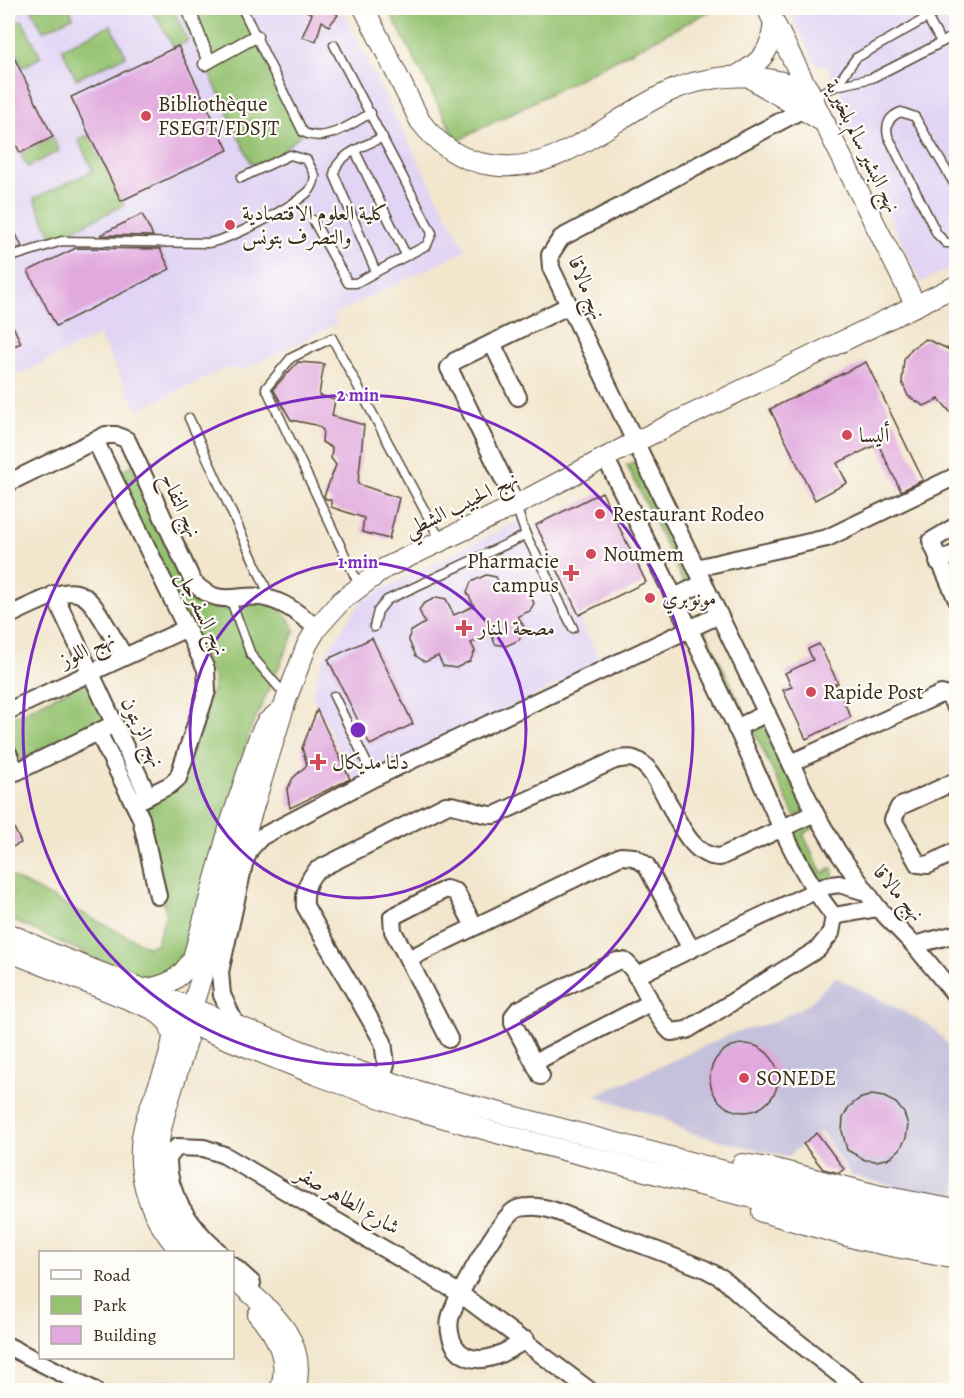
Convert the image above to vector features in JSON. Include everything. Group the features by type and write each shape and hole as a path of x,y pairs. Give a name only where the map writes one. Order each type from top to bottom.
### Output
{"street":[{"path":"188,8 207,63 256,36"},
{"path":"364,8 420,121 431,136 444,146 478,164 524,166 548,159 573,148 663,95 700,81 766,76 810,100"},
{"path":"737,77 758,62 767,52 772,42 771,15"},
{"name":"نهج البشير سالم بلخيرية","path":"771,15 810,100 826,124 916,306"},
{"name":"نهج مالاقا","path":"810,100 561,238 550,255 550,267 815,813 878,908 914,945 957,996"},
{"name":"نهج الحبيب الشطي","path":"195,998 285,703 307,645 317,628 341,601 359,585 385,568 516,505 635,442 957,286"},
{"path":"516,505 450,370 455,361 568,306"},
{"path":"492,343 518,397"},
{"name":"نهج التفاح","path":"8,483 106,435 123,437 193,582 213,597 272,599"},
{"name":"نهج السفرجل","path":"95,440 206,669 207,691 178,778 141,800"},
{"path":"605,457 690,628 783,828 816,890 834,916 831,933 818,949 687,1030 671,1032 660,1022 636,976 629,964 617,961 518,1010 513,1023 538,1069 650,1003"},
{"path":"109,469 135,459"},
{"path":"696,568 827,538 957,476"},
{"path":"957,526 932,541 938,562 957,598"},
{"path":"938,562 957,553"},
{"path":"674,597 704,583"},
{"path":"8,616 54,594 74,591 92,601 124,656"},
{"name":"نهج الزيتون","path":"54,594 114,724 141,800 158,896"},
{"path":"272,599 317,628"},
{"path":"236,1025 225,1005 220,972 244,864 250,849 261,837 374,777 719,615"},
{"name":"نهج اللوز","path":"8,711 185,629"},
{"path":"791,762 941,694 950,696 957,708"},
{"path":"147,998 175,981 186,970 193,958 230,825 259,737 271,718 285,703"},
{"path":"736,728 767,713"},
{"path":"8,753 16,772 114,724"},
{"name":"نهج الزيتون","path":"98,732 141,800"},
{"path":"381,1079 386,1064 383,1042 305,906 304,894 310,877 317,870 446,805 457,804 486,816 495,815 615,760 632,758 645,764 685,832 704,854 720,857 815,813"},
{"path":"957,781 899,807 893,820 918,864 928,865 957,851"},
{"path":"408,959 621,856 634,856 646,865 691,949"},
{"path":"636,976 816,890 839,884 866,892"},
{"path":"449,1039 393,931 392,917 446,889 456,892 474,926"},
{"path":"834,916 878,908"},
{"path":"8,933 317,1076 406,1107 496,1133 708,1187 861,1224 957,1242"},
{"path":"914,945 957,934"},
{"path":"8,951 236,1025 381,1079 474,1107 863,1207 957,1224"},
{"path":"147,998 165,1018 173,1036 142,1134 141,1169 154,1215 181,1251"},
{"path":"187,1041 157,1148 157,1176 173,1228 193,1251"},
{"name":"شارع الطاهر صفر","path":"218,1251 189,1221 175,1192 168,1158 177,1147 204,1148 224,1155 459,1293 526,1340 589,1390"},
{"path":"710,1166 761,1166 877,1195 957,1210"},
{"path":"708,1187 752,1209 820,1230 957,1259"},
{"path":"165,1204 177,1224 205,1251"},
{"path":"526,1340 500,1355 484,1360 469,1359 454,1347 449,1333 450,1318 459,1293 505,1221 515,1210 529,1206 542,1208 705,1269 722,1278 761,1313 859,1390"},
{"path":"234,1267 266,1296 296,1350 298,1372 295,1390"},
{"path":"234,1289 279,1319"},
{"path":"234,1289 267,1324 278,1342 284,1363 280,1390"},
{"path":"8,1346 94,1390"}],"lane":[{"path":"242,8 303,132 318,138 329,135 371,113"},
{"path":"922,8 941,42"},
{"path":"836,86 856,58 944,8"},
{"path":"810,100 836,86 872,78 957,35"},
{"path":"313,220 348,283 356,283 427,245 432,233 334,45"},
{"path":"957,187 915,117 901,112 892,117 887,126 888,136 937,234 946,243 957,243"},
{"path":"376,272 334,174 335,167 342,159 383,137"},
{"path":"355,151 406,255"},
{"path":"8,258 62,241 220,241 239,233 307,193 315,176 311,165 296,155 284,157 241,178"},
{"path":"359,585 266,388 291,358 332,338 441,541"},
{"path":"189,418 272,599"},
{"path":"516,505 526,535 573,628"},
{"path":"374,627 378,612 387,600 526,535"},
{"path":"230,598 251,656 285,703"},
{"path":"334,696 374,777"}],"shaded area":[{"name":"كلية العلوم الاقتصادية والتصرف بتونس","path":"8,8 341,8 466,250 333,315 337,323 246,369 226,368 137,410 99,335 8,380"},
{"path":"788,8 956,8 956,265 921,282 843,120 850,111 826,65 816,65"},
{"name":"مصحة المنار","path":"526,517 602,663 355,783 312,694 323,658 363,599"},
{"name":"SONEDE","path":"835,977 931,1026 956,1053 956,1201 851,1176 822,1132 817,1133 787,1157 687,1132 663,1118 595,1096 733,1033 771,1023 810,1003"}],"green space":[{"path":"31,8 69,8 73,17 43,31"},
{"path":"151,8 172,8 188,41 174,48"},
{"path":"179,8 241,8 303,132 268,164 251,163"},
{"path":"388,8 716,8 457,141"},
{"path":"22,20 41,57 23,67 8,37 8,27"},
{"path":"111,25 126,56 76,79 62,48"},
{"path":"90,135 124,205 53,240 34,198 93,171 78,140"},
{"path":"53,137 59,151 28,167 20,153"},
{"path":"638,460 695,581 685,586 627,465"},
{"path":"133,465 195,599 217,610 252,602 272,605 289,619 295,631 250,731 185,963 147,982 8,918 8,875 148,947 156,944 166,914 143,803 181,783 215,681 115,473"},
{"path":"704,628 746,716 739,719 697,631"},
{"path":"87,681 105,720 20,761 8,734 8,719"},
{"path":"764,725 806,812 795,817 753,730"},
{"path":"810,822 814,828 803,834 822,873 833,868 833,880 828,884 816,880 793,830"}],"building":[{"path":"302,8 328,8 338,15 329,26 322,21 316,41 302,37 312,14"},
{"path":"8,45 53,137 20,153 8,127"},
{"name":"Bibliothèque FSEGT/FDSJT","path":"178,46 228,150 121,201 71,97"},
{"path":"142,214 153,236 100,235"},
{"path":"8,217 22,247 8,251"},
{"path":"76,248 160,249 170,269 56,326 28,271"},
{"path":"8,316 21,343 8,349"},
{"path":"926,339 957,353 957,420 939,399 924,406 908,396 902,382 904,359 912,348"},
{"path":"298,362 324,364 319,395 335,400 332,416 364,425 358,484 399,498 389,539 362,532 364,518 331,507 331,500 324,496 336,465 331,458 332,448 322,442 323,430 316,425 291,420 273,389"},
{"path":"866,362 923,480 901,491 878,444 837,463 847,483 815,500 770,409"},
{"name":"Noumem","path":"602,492 646,582 579,615 536,525"},
{"name":"مصحة المنار","path":"486,575 496,577 503,591 518,584 526,588 534,603 530,611 518,616 525,629 519,640 506,646 495,644 491,633 471,643 475,651 470,661 456,668 443,666 438,656 425,662 416,656 409,641 410,632 425,623 419,610 423,604 437,597 446,599 454,615 474,606 467,592 471,582"},
{"path":"372,638 413,724 370,745 328,659"},
{"path":"819,644 851,717 806,739 783,690 792,687 785,673 813,660 808,649"},
{"path":"317,710 350,779 290,808 287,790 293,778 307,765 302,748"},
{"path":"8,815 21,843 8,849"},
{"name":"SONEDE","path":"744,1044 757,1047 768,1054 775,1065 778,1078 775,1091 768,1102 757,1109 744,1112 731,1109 720,1102 713,1091 710,1078 713,1065 720,1054 731,1047"},
{"name":"SONEDE","path":"872,1095 884,1097 896,1103 904,1113 908,1125 906,1138 900,1149 890,1158 877,1161 865,1160 847,1150 842,1131 843,1118 849,1107 859,1099"},
{"path":"817,1133 844,1169 839,1173 823,1169 803,1144"}],"place":[{"name":"Bibliothèque FSEGT/FDSJT","path":"146,116"},
{"name":"كلية العلوم الاقتصادية والتصرف بتونس","path":"230,225"},
{"name":"أليسا","path":"847,435"},
{"name":"Restaurant Rodeo","path":"600,514"},
{"name":"Noumem","path":"591,554"},
{"name":"Pharmacie campus","path":"571,573"},
{"name":"مونوبري","path":"650,598"},
{"name":"مصحة المنار","path":"464,628"},
{"name":"Rapide Post","path":"811,692"},
{"name":"دلتا مديكال","path":"318,762"},
{"name":"SONEDE","path":"744,1078"}]}
